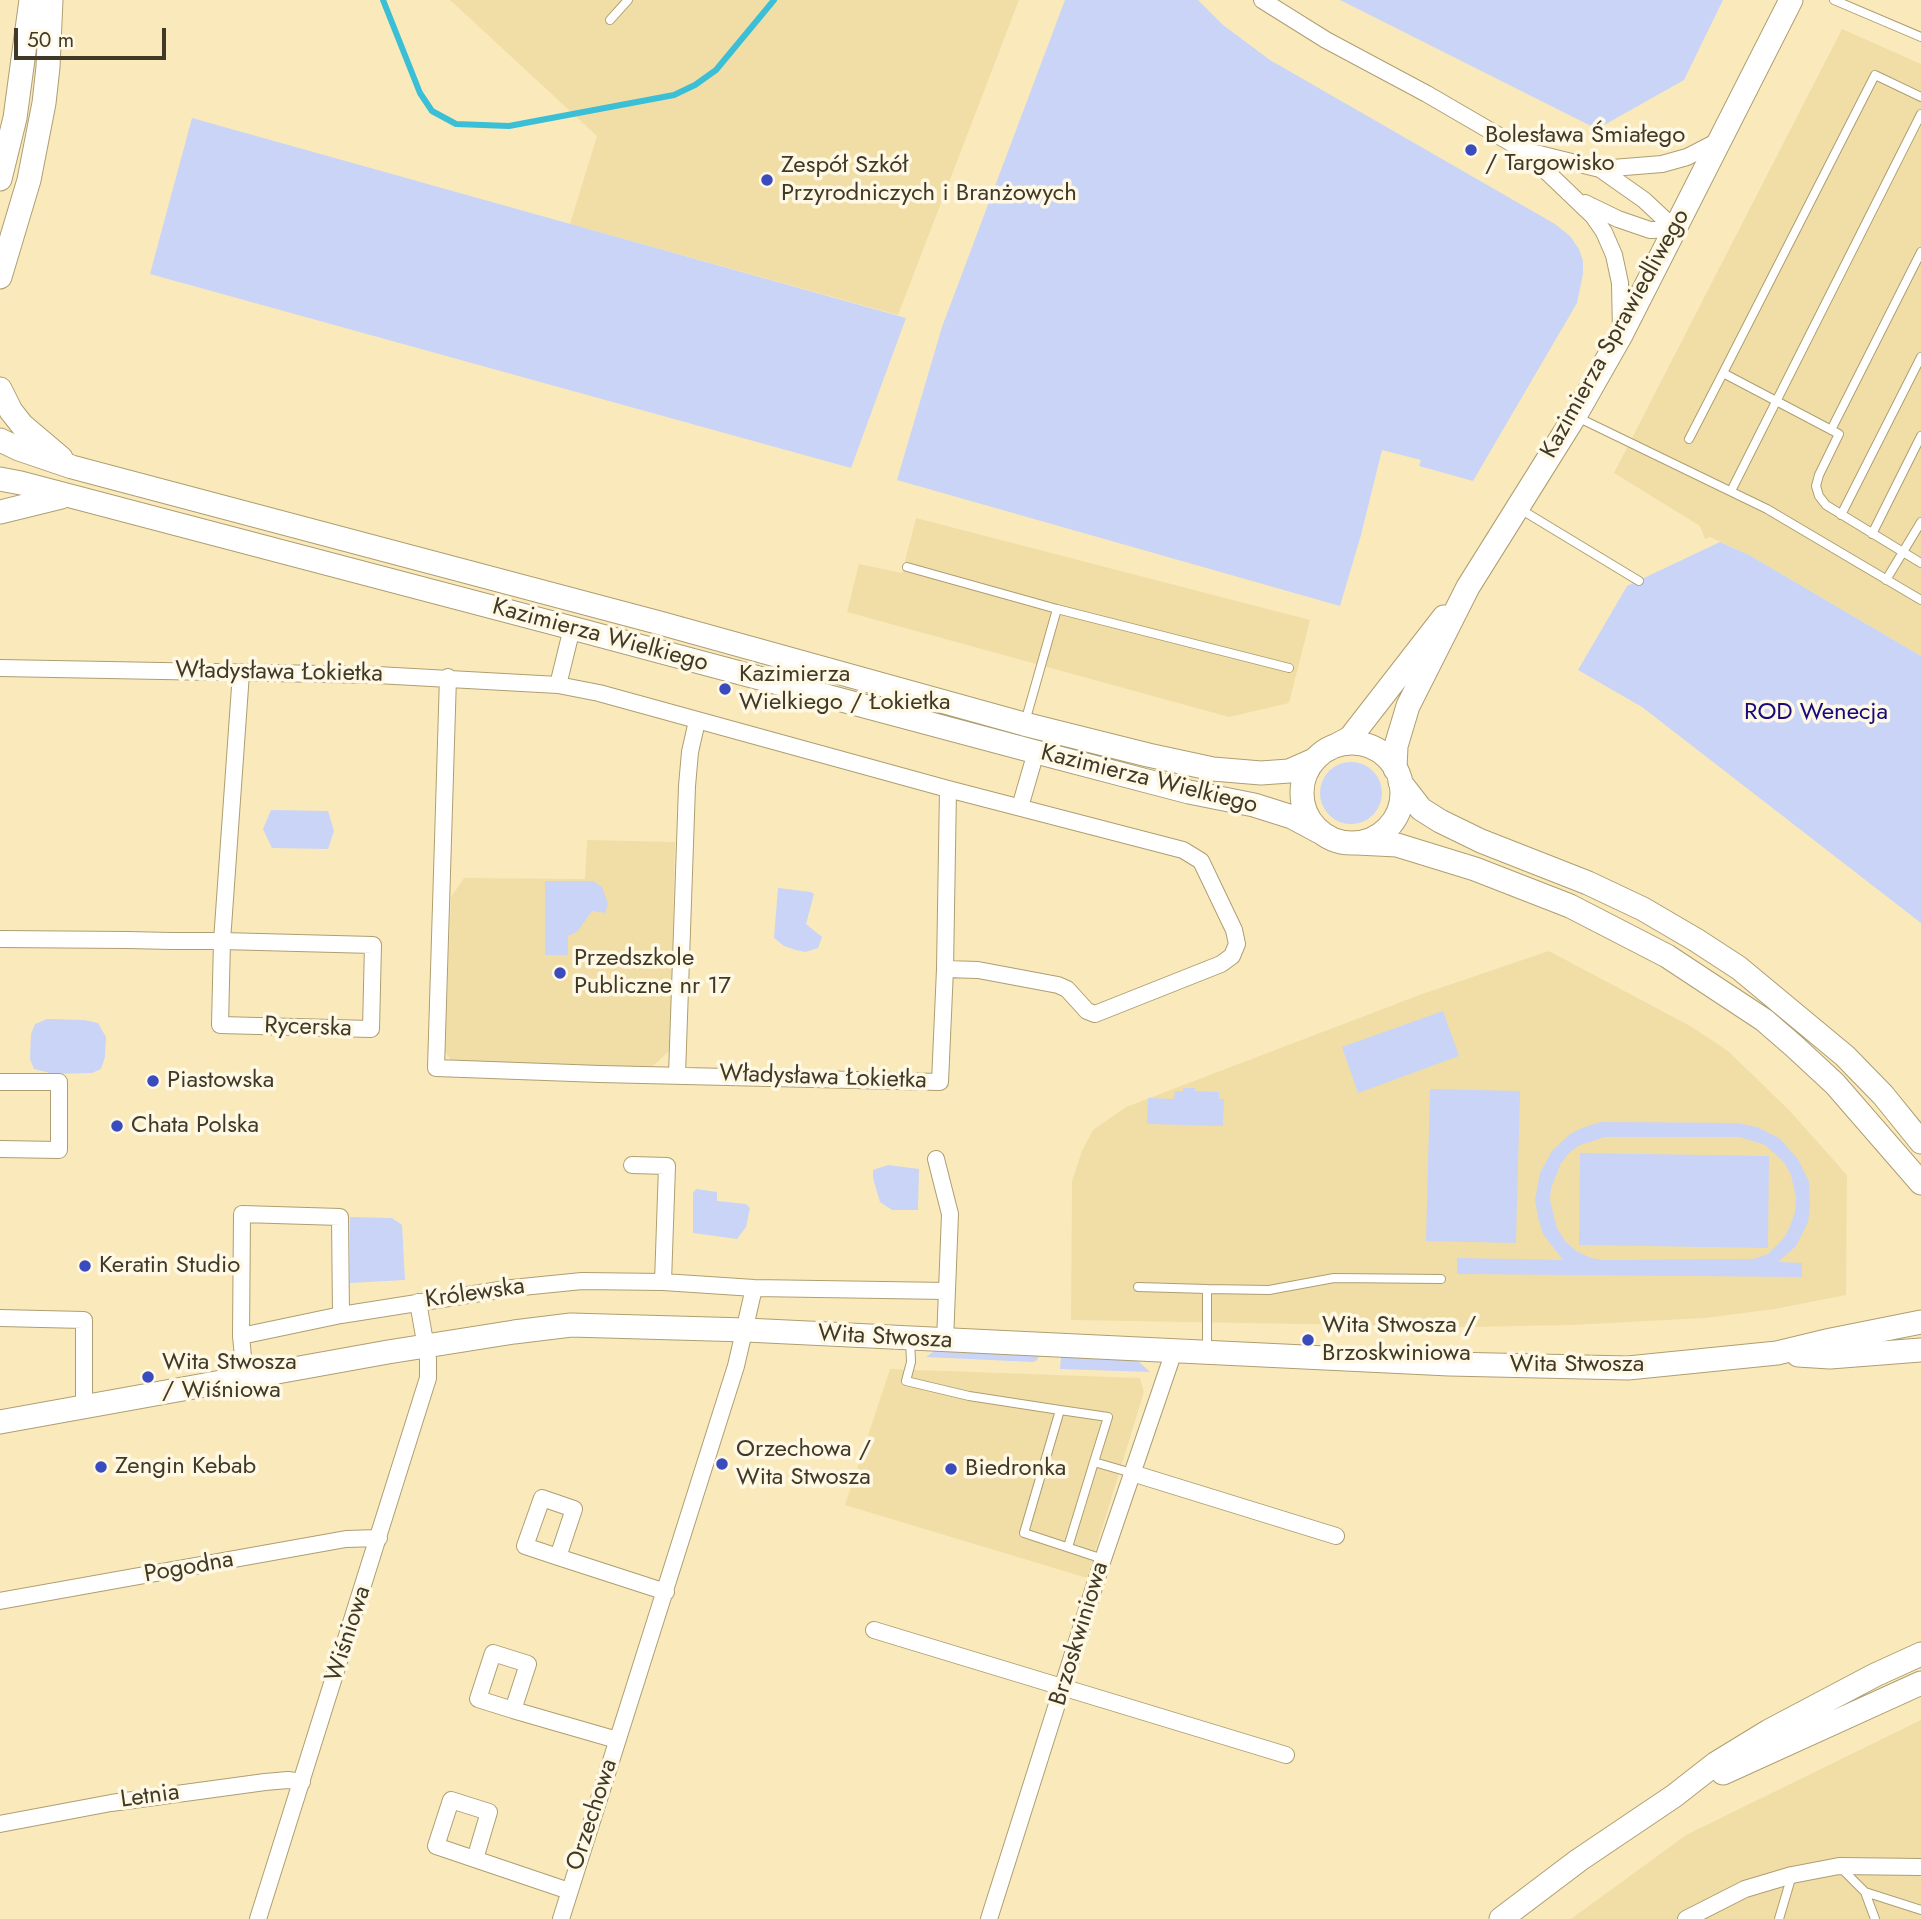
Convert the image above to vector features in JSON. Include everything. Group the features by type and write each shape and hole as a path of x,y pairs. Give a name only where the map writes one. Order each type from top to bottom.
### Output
{"main road":[{"path":"0,179 15,118 31,0"},
{"path":"0,277 29,180 44,103 51,0"},
{"name":"Kazimierza Sprawiedliwego","path":"1397,775 1396,746 1408,705 1468,587 1575,416 1621,335 1791,0"},
{"path":"0,389 22,425 72,467"},
{"name":"Kazimierza Wielkiego","path":"0,440 72,467 660,623 1024,724 1166,759 1229,771 1261,773 1289,771 1314,760"},
{"name":"Kazimierza Wielkiego","path":"0,480 67,495 1189,792 1272,810 1320,832"},
{"path":"0,512 67,495"},
{"name":"Kazimierza Sprawiedliwego","path":"1335,746 1350,738 1407,661 1468,587"},
{"path":"1921,1142 1883,1095 1845,1056 1739,968 1643,909 1440,821 1421,809 1387,758 1375,750 1362,744 1335,746 1314,760 1303,785 1302,798 1311,822 1320,832 1343,842 1397,845 1475,869 1570,906 1667,956 1764,1020 1794,1046 1835,1084 1921,1183"},
{"path":"1357,843 1377,836 1392,822 1399,810 1401,796 1397,775"},
{"name":"Wita Stwosza","path":"0,1422 426,1346 571,1325 746,1329 1450,1364 1628,1368 1777,1353 1916,1319"},
{"name":"Wita Stwosza","path":"1777,1353 1830,1357 1921,1350"},
{"path":"1501,1919 1715,1764 1769,1731 1921,1654"},
{"path":"1674,1796 1921,1683"}],"street":[{"path":"1262,0 1326,40 1525,150 1593,216 1604,232 1614,255 1620,283 1621,335"},
{"path":"1525,150 1600,169 1662,164 1705,149 1722,139"},
{"path":"1600,169 1644,200 1675,229"},
{"path":"1576,199 1618,219 1650,230 1675,229"},
{"path":"558,685 572,628"},
{"name":"Władysława Łokietka","path":"0,668 448,677 558,685 599,692 948,789 1183,850 1201,861 1234,930 1237,944 1232,956 1221,964 1095,1014 1087,1011 1067,989 1058,985 978,970 945,969"},
{"name":"Rycerska","path":"0,939 222,942 373,945 371,1030 220,1026 222,942 241,673"},
{"name":"Władysława Łokietka","path":"448,677 436,1068 940,1082 948,789"},
{"path":"677,1075 687,786 690,752 697,721"},
{"path":"1020,807 1036,752"},
{"path":"0,1082 59,1082 59,1150 0,1149"},
{"path":"936,1159 950,1214 945,1340"},
{"path":"632,1165 667,1166 663,1282"},
{"path":"245,1377 241,1336 242,1214 340,1217 341,1315"},
{"name":"Królewska","path":"241,1336 418,1302 582,1281 663,1282 754,1288 947,1291"},
{"path":"746,1329 754,1288"},
{"name":"Wiśniowa","path":"258,1919 428,1378 426,1346 418,1302"},
{"path":"0,1318 84,1320 84,1406"},
{"name":"Orzechowa","path":"561,1919 666,1592 746,1329"},
{"name":"Brzoskwiniowa","path":"990,1917 1103,1559 1174,1351"},
{"path":"1132,1473 1336,1536"},
{"name":"Pogodna","path":"0,1601 346,1539 379,1538"},
{"path":"558,1558 666,1592"},
{"path":"874,1630 1286,1755"},
{"name":"Orzechowa","path":"513,1710 617,1740"},
{"name":"Letnia","path":"0,1824 111,1803 265,1782 302,1782"},
{"name":"Orzechowa","path":"475,1859 569,1891"},
{"path":"1686,1919 1745,1889 1792,1875 1839,1866 1921,1867"},
{"path":"990,1917 1008,1919"}],"lane":[{"path":"610,20 628,0"},
{"path":"1834,0 1921,37"},
{"path":"1689,439 1875,75 1921,97"},
{"path":"1731,491 1921,114"},
{"path":"1831,430 1921,252"},
{"path":"1841,514 1921,357"},
{"path":"1723,373 1839,434 1819,475 1816,486 1819,496 1826,505 1921,563"},
{"path":"1575,416 1767,509 1921,600"},
{"path":"1872,534 1921,436"},
{"path":"1518,507 1639,581"},
{"path":"1886,580 1921,522"},
{"path":"907,567 1057,609 1289,668"},
{"path":"1024,724 1057,609"},
{"path":"1138,1287 1269,1290 1334,1278 1441,1279"},
{"path":"1207,1289 1207,1352"},
{"path":"911,1339 911,1362 906,1381 969,1396 1108,1417 1068,1547"},
{"path":"1060,1410 1024,1533 1103,1559"},
{"path":"1094,1462 1132,1473"},
{"path":"1839,1866 1865,1892 1875,1919"},
{"path":"1779,1919 1792,1875"},
{"path":"1865,1892 1921,1910"}],"shaded area":[{"name":"Zespół Szkół Przyrodniczych i Branżowych","path":"450,0 1019,0 898,315 570,224 597,136"},
{"path":"1842,29 1921,64 1921,656 1749,555 1710,537 1705,539 1700,526 1614,473"},
{"path":"916,518 1310,620 1289,703 1229,717 847,612 859,564 902,573"},
{"name":"Przedszkole Publiczne nr 17","path":"587,840 675,842 670,1050 652,1067 452,1061 445,1052 451,897 464,878 585,879"},
{"path":"1549,951 1692,1027 1728,1051 1789,1110 1847,1175 1846,1295 1775,1309 1705,1318 1572,1325 1472,1327 1071,1320 1072,1181 1082,1151 1093,1130 1126,1107 1422,994"},
{"path":"890,1369 1140,1378 1144,1392 1087,1578 845,1505"},
{"path":"1921,1720 1921,1919 1571,1919 1686,1835"}],"green space":[{"path":"1065,0 1198,0 1223,25 1270,60 1555,224 1570,236 1579,249 1583,274 1577,303 1473,481 1419,466 1421,460 1382,450 1340,606 897,480 942,327"},
{"path":"1340,0 1723,0 1684,80 1597,129"},
{"path":"192,118 906,318 851,468 150,274"},
{"name":"ROD Wenecja","path":"1720,542 1749,555 1921,656 1921,923 1642,707 1578,670 1627,586"},
{"path":"1351,762 1373,771 1382,793 1373,815 1351,824 1329,815 1320,793 1329,771"},
{"path":"271,810 328,811 334,831 328,849 272,848 263,829"},
{"path":"545,881 593,881 602,887 608,904 605,913 592,911 577,932 568,936 568,955 545,955"},
{"path":"778,888 814,894 806,924 822,937 818,948 805,952 796,950 784,946 774,938"},
{"path":"1443,1011 1459,1056 1358,1093 1342,1047"},
{"path":"47,1019 98,1023 106,1037 101,1069 92,1073 54,1074 34,1069 30,1059 31,1034 35,1024"},
{"path":"1183,1088 1219,1092 1219,1099 1224,1099 1223,1126 1147,1124 1148,1098 1174,1099 1175,1091 1183,1091"},
{"path":"1430,1089 1520,1091 1516,1243 1426,1241"},
{"path":"1601,1122 1737,1123 1757,1127 1779,1138 1798,1159 1809,1182 1808,1222 1796,1246 1778,1262 1802,1263 1802,1277 1457,1274 1457,1258 1563,1260 1543,1234 1535,1200 1540,1173 1552,1151 1570,1134","holes":["1605,1137 1740,1137 1765,1145 1784,1162 1791,1175 1796,1197 1795,1212 1783,1239 1768,1254 1753,1259 1603,1260 1576,1251 1565,1241 1557,1228 1550,1200 1551,1188 1561,1163 1580,1145"]},
{"path":"1580,1153 1769,1156 1768,1248 1579,1245"},
{"path":"888,1165 919,1169 918,1210 892,1210 880,1202 873,1170"},
{"path":"696,1189 717,1192 717,1201 746,1204 750,1208 746,1227 737,1239 693,1233 693,1193"},
{"path":"350,1217 392,1218 402,1225 405,1280 350,1283"},
{"path":"936,1350 1040,1355 1033,1362 926,1357"},
{"path":"1061,1357 1133,1360 1150,1372 1060,1369"}],"waterway":[{"path":"383,0 420,93 432,111 456,124 509,126 674,95 695,85 716,70 774,0"}],"place":[{"name":"Bolesława Śmiałego / Targowisko","path":"1471,150"},
{"name":"Zespół Szkół Przyrodniczych i Branżowych","path":"767,180"},
{"name":"Kazimierza Wielkiego / Łokietka","path":"725,689"},
{"name":"Przedszkole Publiczne nr 17","path":"560,973"},
{"name":"Piastowska","path":"153,1081"},
{"name":"Chata Polska","path":"117,1126"},
{"name":"Keratin Studio","path":"85,1266"},
{"name":"Wita Stwosza / Brzoskwiniowa","path":"1308,1340"},
{"name":"Wita Stwosza / Wiśniowa","path":"148,1377"},
{"name":"Orzechowa / Wita Stwosza","path":"722,1464"},
{"name":"Zengin Kebab","path":"101,1467"},
{"name":"Biedronka","path":"951,1469"}]}
